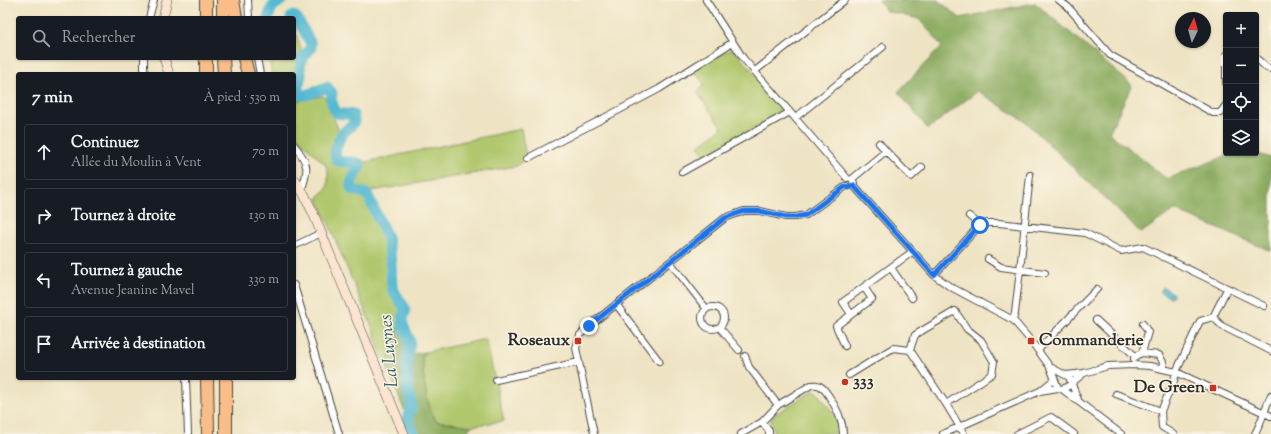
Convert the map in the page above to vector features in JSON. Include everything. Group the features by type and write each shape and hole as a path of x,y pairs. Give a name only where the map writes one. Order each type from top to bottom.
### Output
{"highway":[{"path":"206,0 206,16"},
{"path":"223,0 223,16"},
{"path":"233,0 236,16"},
{"path":"206,60 206,72"},
{"path":"224,60 224,72"},
{"path":"244,60 248,72"},
{"path":"208,380 208,434"},
{"path":"226,380 226,434"}],"main road":[{"path":"163,16 167,0"},
{"path":"165,60 168,72"},
{"path":"296,183 311,209 404,434"}],"street":[{"path":"150,16 154,0"},
{"path":"248,0 249,16"},
{"path":"706,0 744,58 912,252 934,275 950,286 1013,320 1050,367 1060,388 1121,434"},
{"path":"755,71 845,0"},
{"path":"1059,0 1068,7 1110,55 1213,113 1220,113 1223,109"},
{"path":"528,158 659,89 733,42"},
{"path":"795,118 883,47"},
{"path":"144,60 145,72"},
{"path":"257,60 260,72"},
{"path":"1259,61 1267,68 1271,69"},
{"path":"682,172 790,112"},
{"path":"879,143 911,177 922,167"},
{"path":"296,148 302,155 307,168 302,191"},
{"path":"594,434 576,348 580,335 589,326 725,218 744,211 760,211 786,217 806,215 846,186 844,182 851,181 886,151"},
{"path":"1013,320 1030,174"},
{"path":"969,216 980,225"},
{"path":"934,275 980,225 993,223 1024,225 1085,233 1121,251 1143,247 1264,306"},
{"path":"296,245 321,233"},
{"path":"851,314 843,302 912,252"},
{"path":"988,259 1001,267 1045,273"},
{"path":"670,262 706,308"},
{"path":"891,268 912,298"},
{"path":"845,346 836,326 872,299 864,287"},
{"path":"1038,350 1097,289"},
{"path":"1173,434 1162,427 1161,411 1174,381 1176,372 1200,321 1213,317 1227,289"},
{"path":"296,292 339,434"},
{"path":"616,304 659,361"},
{"path":"716,306 723,312 725,320 720,328 711,330 704,325 701,317 706,308 716,306"},
{"path":"910,350 915,335 955,311 967,329 981,340 994,362 992,374 946,404"},
{"path":"1213,317 1222,326 1271,351"},
{"path":"1096,320 1135,356"},
{"path":"1142,353 1148,332 1143,324"},
{"path":"720,328 739,350"},
{"path":"849,375 893,348 910,350 964,434"},
{"path":"1135,356 1142,353 1159,355 1163,362 1164,369"},
{"path":"745,356 748,367 778,405"},
{"path":"1134,364 1135,356"},
{"path":"496,380 579,362"},
{"path":"1040,391 1050,382 1055,380 1056,376 1084,373 1108,366 1134,364 1176,372 1271,416"},
{"path":"1050,367 1069,378 1070,384 1079,402"},
{"path":"943,434 1040,391 1067,387 1084,373"},
{"path":"186,380 188,434"},
{"path":"740,434 762,422 778,405 811,385 816,384 825,390 840,418 844,434"},
{"path":"1116,394 1161,411"},
{"path":"1255,434 1262,421 1263,412 1271,395"},
{"path":"1017,434 1051,417 1074,434"},
{"path":"762,422 769,431 769,434"}],"green space":[{"path":"879,0 938,0 960,18 1035,3 1132,85 1109,133 1167,179 1225,156 1259,156 1259,154 1271,158 1271,251 1174,210 1141,233 1026,122 978,91 928,129 898,92 942,46 919,19 886,11"},
{"path":"296,33 301,49 296,73 296,72 272,72 269,60 296,60"},
{"path":"732,49 750,68 784,110 781,114 707,156 698,146 722,128 697,92 705,85 693,70"},
{"path":"296,96 298,101 323,96 325,97 339,131 332,145 332,159 340,164 358,165 359,168 352,174 350,189 351,191 366,197 385,236 391,268 391,289 403,312 386,366 375,339 375,334 318,199 328,185 328,171 325,164 296,135"},
{"path":"521,129 526,156 525,159 517,166 366,192 353,188 354,177 362,167 361,163"},
{"path":"405,315 404,327 411,338 409,355 425,352 422,356 424,381 429,406 436,421 471,426 466,434 414,434 386,366 401,318"},
{"path":"486,339 504,421 471,426 436,421 427,398 422,356 425,352"},
{"path":"815,391 836,417 839,434 774,434 771,420 774,415"}],"water":[{"path":"1163,287 1173,293 1173,296 1170,297 1160,292"}],"waterway":[{"name":"La Luynes","path":"269,16 272,7 282,0"},
{"name":"La Luynes","path":"296,18 310,42 311,48 302,59 300,66 301,75 297,90 302,95 306,95 327,87 332,93 331,100 336,113 353,115 354,120 352,126 345,131 337,144 336,160 360,164 360,168 354,175 351,184 352,190 365,193 368,196 387,237 391,261 392,288 404,307 405,312 403,316 403,325 410,341 407,364 408,389 412,406 408,416 409,423 414,434"}],"place":[{"name":"Roseaux","path":"578,341"},
{"name":"Commanderie","path":"1031,341"},
{"name":"333","path":"845,382"},
{"name":"De Green","path":"1213,388"}],"route":[{"path":"589,326 725,218 744,211 760,211 786,217 806,215 846,186 849,188 853,185 934,275 980,225"}]}
